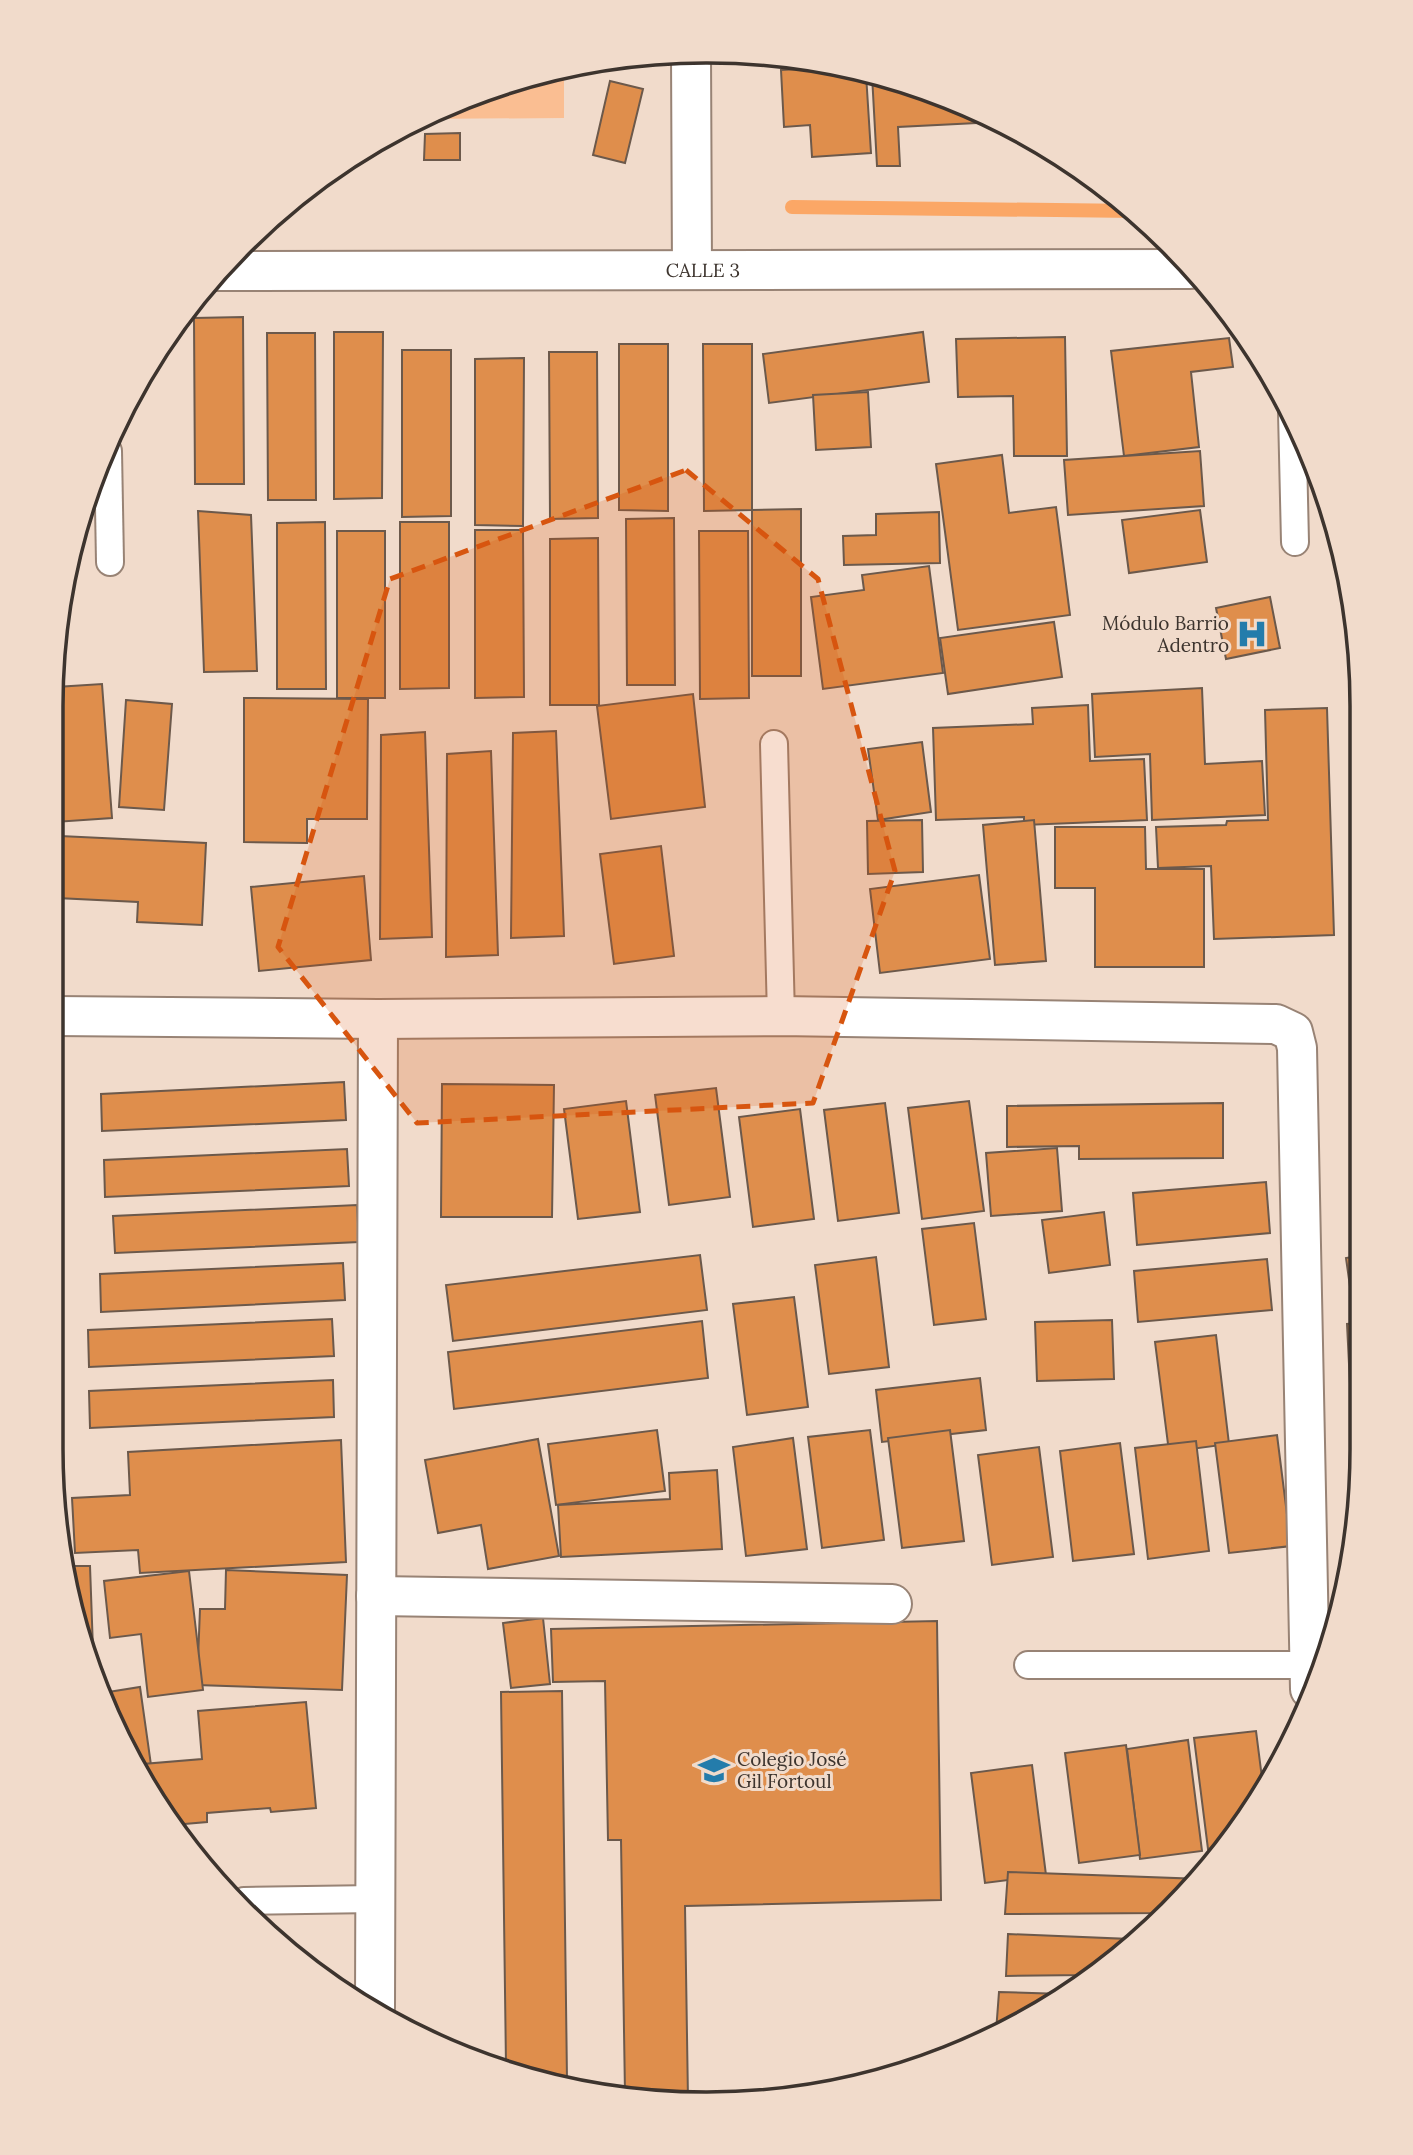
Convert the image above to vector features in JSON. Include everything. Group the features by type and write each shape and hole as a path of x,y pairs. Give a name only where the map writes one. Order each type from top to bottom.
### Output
{"street":[{"path":"691,63 692,270"},
{"name":"CALLE 3","path":"233,271 1178,269"},
{"path":"63,1016 378,1019 781,1016 1276,1024 1293,1032 1297,1048 1309,1674"},
{"path":"375,2000 378,1019"},
{"path":"376,1596 892,1604"}],"lane":[{"path":"1293,441 1295,542"},
{"path":"108,470 110,562"},
{"path":"774,744 781,1016"},
{"path":"1028,1664 1308,1677"},
{"path":"248,1901 376,1899"}],"highlighted area":[{"path":"686,470 818,579 895,871 813,1103 417,1123 278,947 390,579"}],"shaded area":[{"path":"564,79 564,118 445,119 500,97"}],"building":[{"path":"781,70 832,75 867,83 871,153 812,157 810,125 784,127"},
{"path":"610,81 643,89 625,163 593,155"},
{"path":"873,85 913,97 978,123 898,127 900,166 877,166"},
{"path":"460,133 460,160 424,160 425,134"},
{"path":"243,317 244,484 195,484 194,318"},
{"path":"334,332 383,332 382,498 334,499"},
{"path":"923,332 929,382 769,403 763,354"},
{"path":"267,333 315,333 316,500 268,500"},
{"path":"1065,337 1067,456 1014,456 1013,396 958,397 956,339"},
{"path":"1229,338 1233,367 1191,372 1199,447 1124,456 1111,351"},
{"path":"619,344 668,344 668,511 619,510"},
{"path":"703,344 752,344 752,510 704,511"},
{"path":"402,350 451,350 451,516 402,517"},
{"path":"549,352 597,352 598,518 550,519"},
{"path":"524,358 523,526 475,525 475,359"},
{"path":"868,392 871,447 816,450 813,395"},
{"path":"1200,451 1204,506 1068,515 1064,460"},
{"path":"1002,455 1009,513 1056,507 1070,615 958,630 936,464"},
{"path":"801,509 801,676 752,676 752,510"},
{"path":"1200,510 1207,562 1129,573 1122,520"},
{"path":"198,511 251,515 257,671 204,672"},
{"path":"939,512 940,563 844,565 843,536 876,535 876,514"},
{"path":"674,518 675,685 627,685 626,519"},
{"path":"325,522 326,689 277,689 277,523"},
{"path":"400,522 449,522 449,688 400,689"},
{"path":"475,530 523,530 524,697 475,698"},
{"path":"337,531 385,531 385,698 337,698"},
{"path":"699,531 748,531 749,698 700,699"},
{"path":"598,538 599,705 550,705 550,539"},
{"path":"929,566 943,673 823,689 811,597 864,590 862,575"},
{"path":"1270,597 1280,648 1226,659 1216,608"},
{"path":"1054,622 1062,677 948,694 940,638"},
{"path":"102,684 112,818 63,821 63,687"},
{"path":"1202,688 1205,764 1262,761 1265,815 1152,820 1150,754 1095,757 1092,694"},
{"path":"693,694 705,807 611,819 597,706"},
{"path":"244,698 368,699 367,819 307,819 307,843 244,842"},
{"path":"126,700 172,704 164,810 119,807"},
{"path":"1088,705 1090,761 1144,759 1147,820 1024,825 1024,817 936,820 933,728 1033,724 1032,708"},
{"path":"1327,708 1334,935 1214,939 1211,866 1158,868 1156,827 1226,825 1227,821 1268,820 1265,710"},
{"path":"556,731 564,936 511,938 513,733"},
{"path":"425,732 432,937 380,939 381,735"},
{"path":"922,742 931,812 878,820 868,749"},
{"path":"491,751 498,955 446,957 447,754"},
{"path":"922,820 923,872 868,874 867,821"},
{"path":"1034,820 1046,961 995,965 983,825"},
{"path":"1055,827 1145,827 1146,869 1204,869 1204,967 1095,967 1095,888 1055,888"},
{"path":"63,836 206,843 202,925 137,922 138,902 63,898"},
{"path":"661,846 674,956 614,964 600,854"},
{"path":"979,875 990,959 880,973 870,889"},
{"path":"364,876 371,960 259,971 251,887"},
{"path":"344,1082 346,1120 102,1131 101,1094"},
{"path":"442,1084 554,1085 552,1217 441,1217"},
{"path":"716,1088 730,1197 669,1205 655,1095"},
{"path":"626,1101 640,1212 578,1219 564,1109"},
{"path":"969,1101 984,1211 922,1219 908,1108"},
{"path":"885,1103 899,1213 838,1221 824,1110"},
{"path":"1223,1103 1223,1158 1079,1159 1079,1146 1007,1147 1007,1106"},
{"path":"800,1109 814,1219 753,1227 739,1117"},
{"path":"1057,1148 1062,1211 991,1216 986,1153"},
{"path":"347,1149 349,1186 105,1197 104,1160"},
{"path":"1266,1182 1270,1233 1137,1245 1133,1193"},
{"path":"357,1205 359,1242 115,1253 113,1216"},
{"path":"1104,1212 1110,1265 1049,1273 1042,1220"},
{"path":"974,1223 986,1319 934,1325 922,1229"},
{"path":"700,1255 707,1310 453,1341 446,1285"},
{"path":"876,1257 889,1367 829,1374 815,1265"},
{"path":"1350,1257 1350,1287 1346,1258"},
{"path":"1267,1259 1272,1310 1138,1322 1134,1271"},
{"path":"343,1263 345,1300 101,1312 100,1274"},
{"path":"794,1297 808,1407 747,1415 733,1304"},
{"path":"332,1319 334,1356 89,1367 88,1330"},
{"path":"1112,1320 1114,1379 1037,1381 1035,1322"},
{"path":"702,1321 708,1378 454,1409 448,1352"},
{"path":"1347,1324 1350,1324 1350,1384"},
{"path":"1216,1335 1229,1444 1169,1452 1155,1342"},
{"path":"980,1378 986,1430 882,1442 876,1390"},
{"path":"333,1380 334,1417 90,1428 89,1391"},
{"path":"657,1430 665,1491 556,1505 548,1444"},
{"path":"870,1430 884,1540 822,1548 808,1437"},
{"path":"950,1430 964,1541 902,1548 888,1438"},
{"path":"1277,1435 1291,1546 1229,1553 1215,1443"},
{"path":"793,1438 807,1549 746,1556 733,1447"},
{"path":"538,1439 559,1556 488,1569 481,1525 438,1533 425,1460"},
{"path":"341,1440 346,1562 140,1573 138,1550 75,1553 72,1498 130,1495 128,1452"},
{"path":"1196,1441 1209,1551 1148,1559 1135,1448"},
{"path":"1120,1443 1134,1554 1073,1561 1060,1451"},
{"path":"1039,1447 1053,1557 992,1565 978,1455"},
{"path":"717,1470 722,1549 561,1557 558,1505 670,1499 669,1473"},
{"path":"74,1566 90,1566 93,1641"},
{"path":"226,1570 347,1575 342,1690 197,1685 200,1609 225,1609"},
{"path":"189,1571 203,1690 148,1697 141,1634 110,1638 104,1581"},
{"path":"543,1618 550,1684 511,1688 503,1623"},
{"name":"Colegio José Gil Fortoul","path":"937,1621 941,1900 685,1906 688,2092 625,2086 621,1840 608,1840 605,1681 553,1682 551,1629"},
{"path":"140,1687 151,1765 147,1766 111,1692"},
{"path":"562,1691 567,2077 506,2060 501,1692"},
{"path":"306,1702 316,1808 271,1812 270,1808 207,1813 207,1822 184,1824 146,1764 202,1759 198,1711"},
{"path":"1256,1731 1261,1774 1242,1806 1208,1849 1194,1738"},
{"path":"1188,1740 1202,1851 1140,1859 1127,1749"},
{"path":"1126,1745 1140,1855 1079,1863 1065,1753"},
{"path":"1032,1765 1046,1875 985,1883 971,1773"},
{"path":"1008,1872 1185,1878 1152,1913 1005,1914"},
{"path":"1008,1934 1123,1939 1076,1975 1006,1976"},
{"path":"999,1992 1048,1994 1028,2006 997,2023"}],"waterway":[{"path":"792,207 1116,211"}],"place":[{"name":"Módulo Barrio Adentro","path":"1252,634"},
{"name":"Colegio José Gil Fortoul","path":"714,1770"}]}
